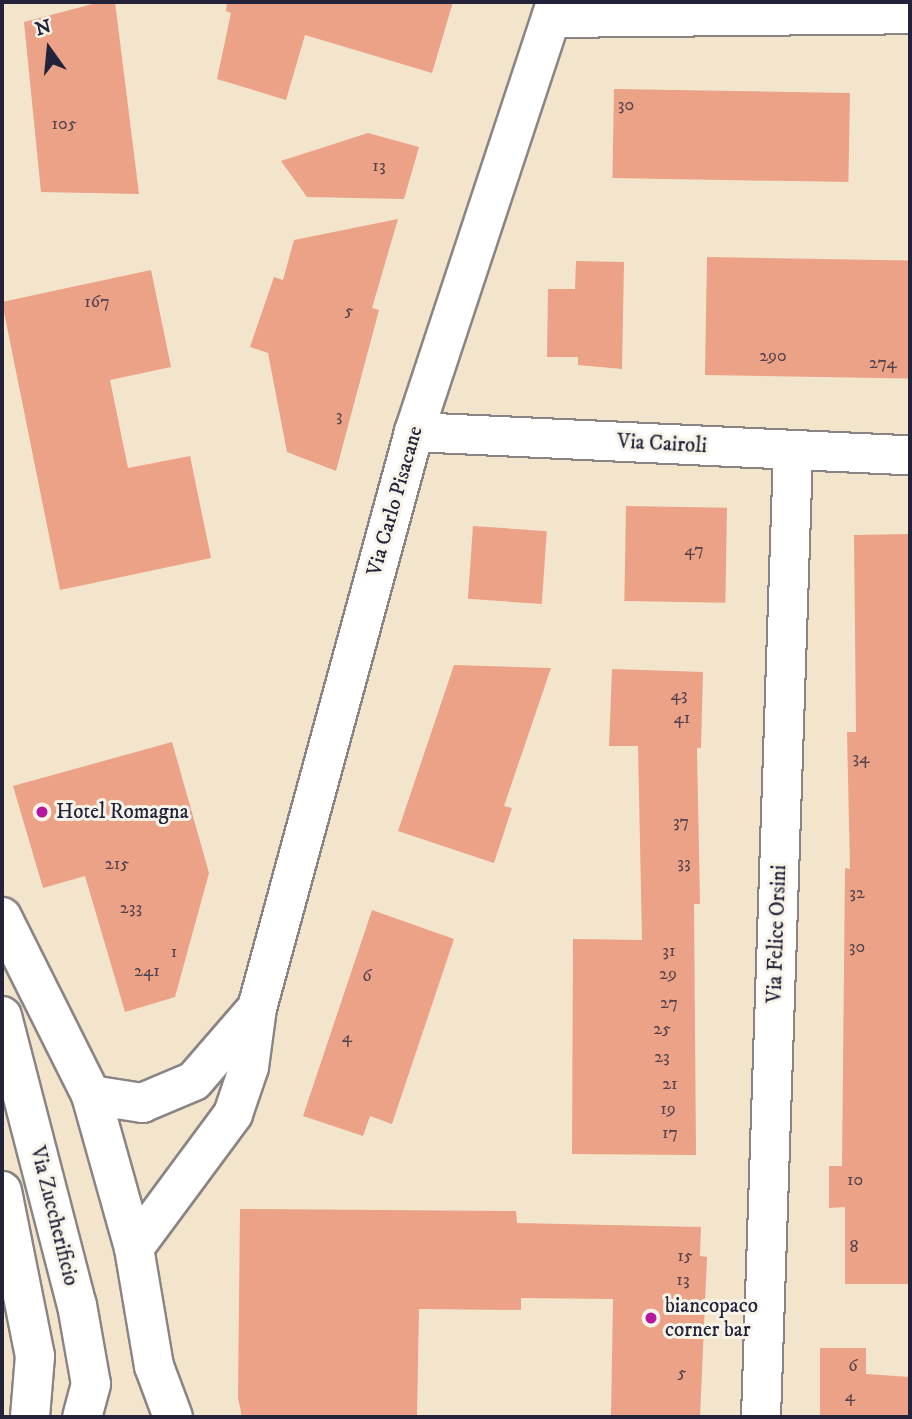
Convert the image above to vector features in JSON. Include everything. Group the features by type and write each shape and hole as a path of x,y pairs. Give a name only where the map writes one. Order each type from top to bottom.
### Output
{"street":[{"path":"553,10 910,14"},
{"name":"Via Carlo Pisacane","path":"134,1248 233,1114 249,1067 257,1008 414,432 553,10"},
{"name":"Via Cairoli","path":"414,432 910,455"},
{"name":"Via Felice Orsini","path":"761,1417 793,451"},
{"path":"2,916 91,1095 134,1248 154,1366 173,1417"},
{"path":"91,1095 142,1104 194,1081 257,1008"},
{"name":"Via Zuccherificio","path":"2,1016 77,1306 90,1384 82,1417"},
{"path":"2,1191 35,1356 30,1417"}],"building":[{"path":"100,2 115,2 139,194 41,192 24,22"},
{"path":"227,2 453,2 432,73 305,35 286,100 217,79 231,13 226,11"},
{"path":"614,89 850,93 848,182 612,178"},
{"path":"368,133 419,147 404,199 307,197 281,161"},
{"path":"398,219 372,308 379,310 336,471 287,452 268,353 250,347 274,277 283,280 294,240"},
{"path":"707,257 910,261 908,379 705,375"},
{"path":"576,261 624,262 622,369 578,365 578,357 547,357 548,289 575,289"},
{"path":"151,270 171,367 110,380 128,468 190,456 211,558 60,590 2,302"},
{"path":"626,506 727,508 725,603 624,601"},
{"path":"473,526 547,531 542,604 468,599"},
{"path":"910,534 910,1284 845,1284 845,1207 829,1208 829,1166 842,1166 845,868 850,869 847,732 856,732 854,535"},
{"path":"454,665 551,668 504,806 512,808 494,863 398,831"},
{"path":"612,669 703,672 701,748 697,748 700,904 694,904 696,1155 572,1154 573,939 642,940 638,746 609,746"},
{"path":"172,742 209,873 175,997 125,1012 85,876 43,888 13,786"},
{"path":"372,910 454,939 392,1124 370,1116 363,1136 303,1116"},
{"path":"240,1209 516,1211 517,1223 701,1227 700,1256 707,1257 700,1417 611,1417 613,1299 521,1298 521,1310 419,1309 417,1417 242,1417 238,1398"},
{"path":"820,1348 866,1348 866,1374 910,1377 910,1417 820,1417"}],"place":[{"name":"Hotel Romagna","path":"42,812"},
{"name":"biancopaco corner bar","path":"651,1318"}]}
